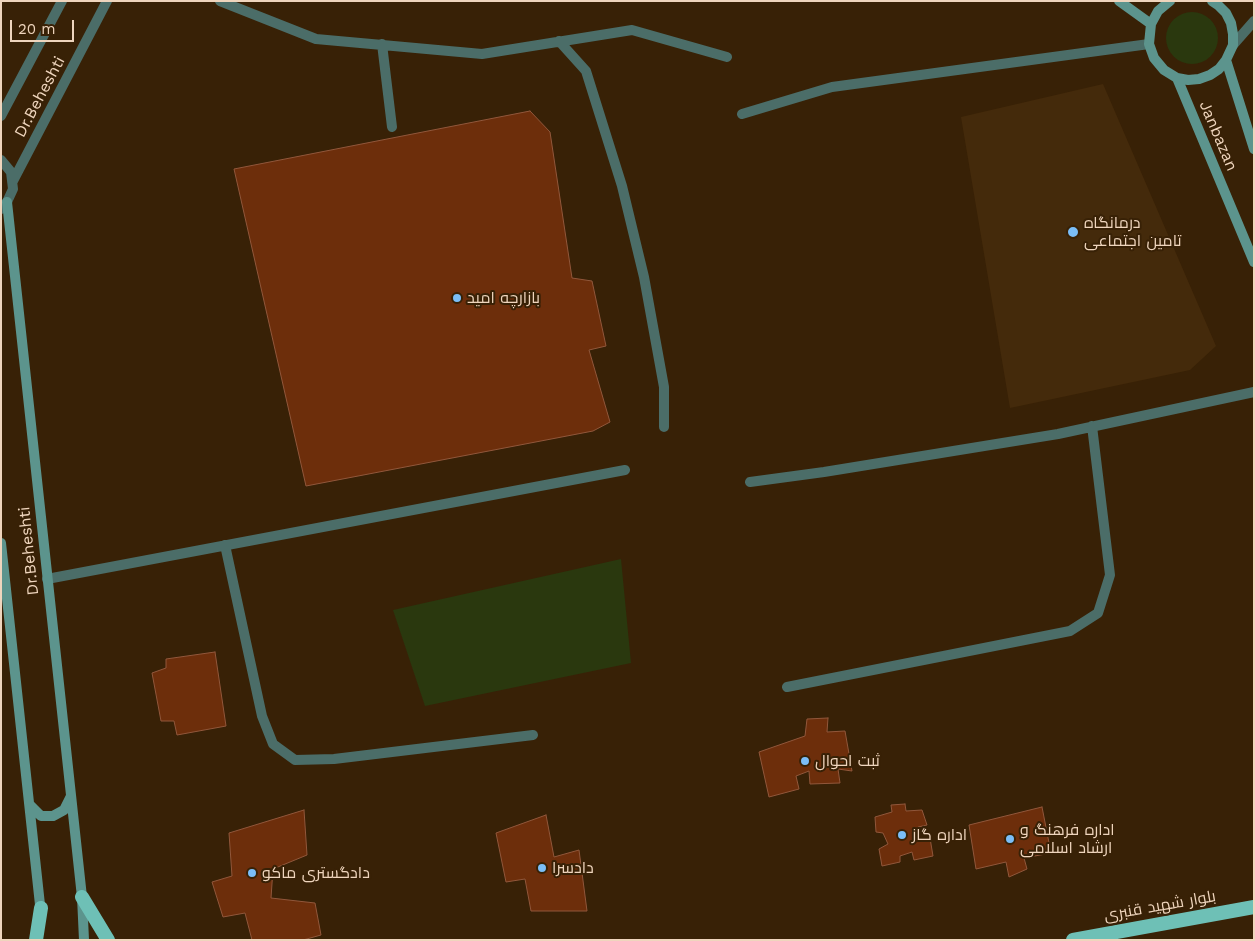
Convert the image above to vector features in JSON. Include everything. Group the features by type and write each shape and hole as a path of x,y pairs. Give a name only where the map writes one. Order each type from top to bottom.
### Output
{"highway":[{"path":"82,897 108,940"},
{"name":"بلوار شهید قنبری","path":"1074,940 1254,907"},
{"path":"36,940 41,908"}],"main road":[{"path":"1119,1 1151,24"},
{"path":"1170,1 1158,11 1151,24 1149,44 1154,58 1164,70 1177,78 1188,80 1199,79 1219,69 1226,60 1233,45 1231,23 1226,13 1212,1"},
{"name":"Janbazan","path":"1226,60 1254,149"},
{"name":"Janbazan","path":"1177,78 1254,262"},
{"name":"Dr.Beheshti","path":"4,206 48,579 82,897 84,940"},
{"name":"Dr.Beheshti","path":"1,542 41,908 42,940"},
{"path":"30,805 41,816 53,816 64,810 71,796"}],"street":[{"name":"Dr.Beheshti","path":"1,116 62,1"},
{"name":"Dr.Beheshti","path":"4,206 13,189 13,181 107,1"},
{"path":"220,1 316,39 482,54 632,30 727,57"},
{"path":"1233,45 1254,21"},
{"path":"559,42 586,70 622,186 644,277 664,387 664,427"},
{"path":"382,44 392,128"},
{"path":"742,114 832,87 1149,44"},
{"path":"1,160 10,172 13,181"},
{"path":"750,482 824,472 1058,434 1254,392"},
{"path":"787,687 1070,631 1098,613 1110,575 1092,426"},
{"path":"48,579 625,470"},
{"path":"225,545 262,716 272,744 295,760 334,759 532,735"}],"shaded area":[{"name":"درمانگاه تامین اجتماعی","path":"1103,84 1216,346 1190,370 1010,408 961,117"}],"green space":[{"path":"1192,12 1206,16 1214,24 1218,38 1214,52 1206,60 1192,64 1178,60 1170,52 1166,38 1170,24 1178,16"},
{"path":"621,559 631,663 425,706 393,610"}],"building":[{"path":"530,111 550,132 572,278 592,281 606,346 589,350 610,422 593,431 306,486 234,169"},
{"path":"215,652 226,726 177,735 174,721 161,721 152,673 166,668 166,659"},
{"name":"ثبت احوال","path":"828,718 827,732 845,731 852,771 838,769 840,783 810,784 809,771 796,776 799,789 769,797 759,752 805,736 807,719"},
{"name":"اداره گاز","path":"905,804 906,811 922,810 927,825 918,827 921,838 930,838 933,856 914,860 912,852 900,856 900,862 882,866 879,849 888,844 883,833 876,832 875,817 892,812 891,805"},
{"name":"اداره فرهنگ و ارشاد اسلامی","path":"1042,807 1051,853 1024,858 1027,869 1009,877 1006,862 976,869 969,825"},
{"name":"دادگستری ماکو","path":"304,810 307,855 273,869 271,898 315,903 321,935 303,940 252,940 245,913 223,917 212,882 232,876 229,833"},
{"name":"دادسرا","path":"546,815 554,857 579,850 587,911 531,911 525,879 506,882 496,833"}],"place":[{"name":"درمانگاه تامین اجتماعی","path":"1073,232"},
{"name":"بازارچه امید","path":"457,298"},
{"name":"ثبت احوال","path":"805,761"},
{"name":"اداره گاز","path":"902,835"},
{"name":"اداره فرهنگ و ارشاد اسلامی","path":"1010,839"},
{"name":"دادسرا","path":"542,868"},
{"name":"دادگستری ماکو","path":"252,873"}]}
